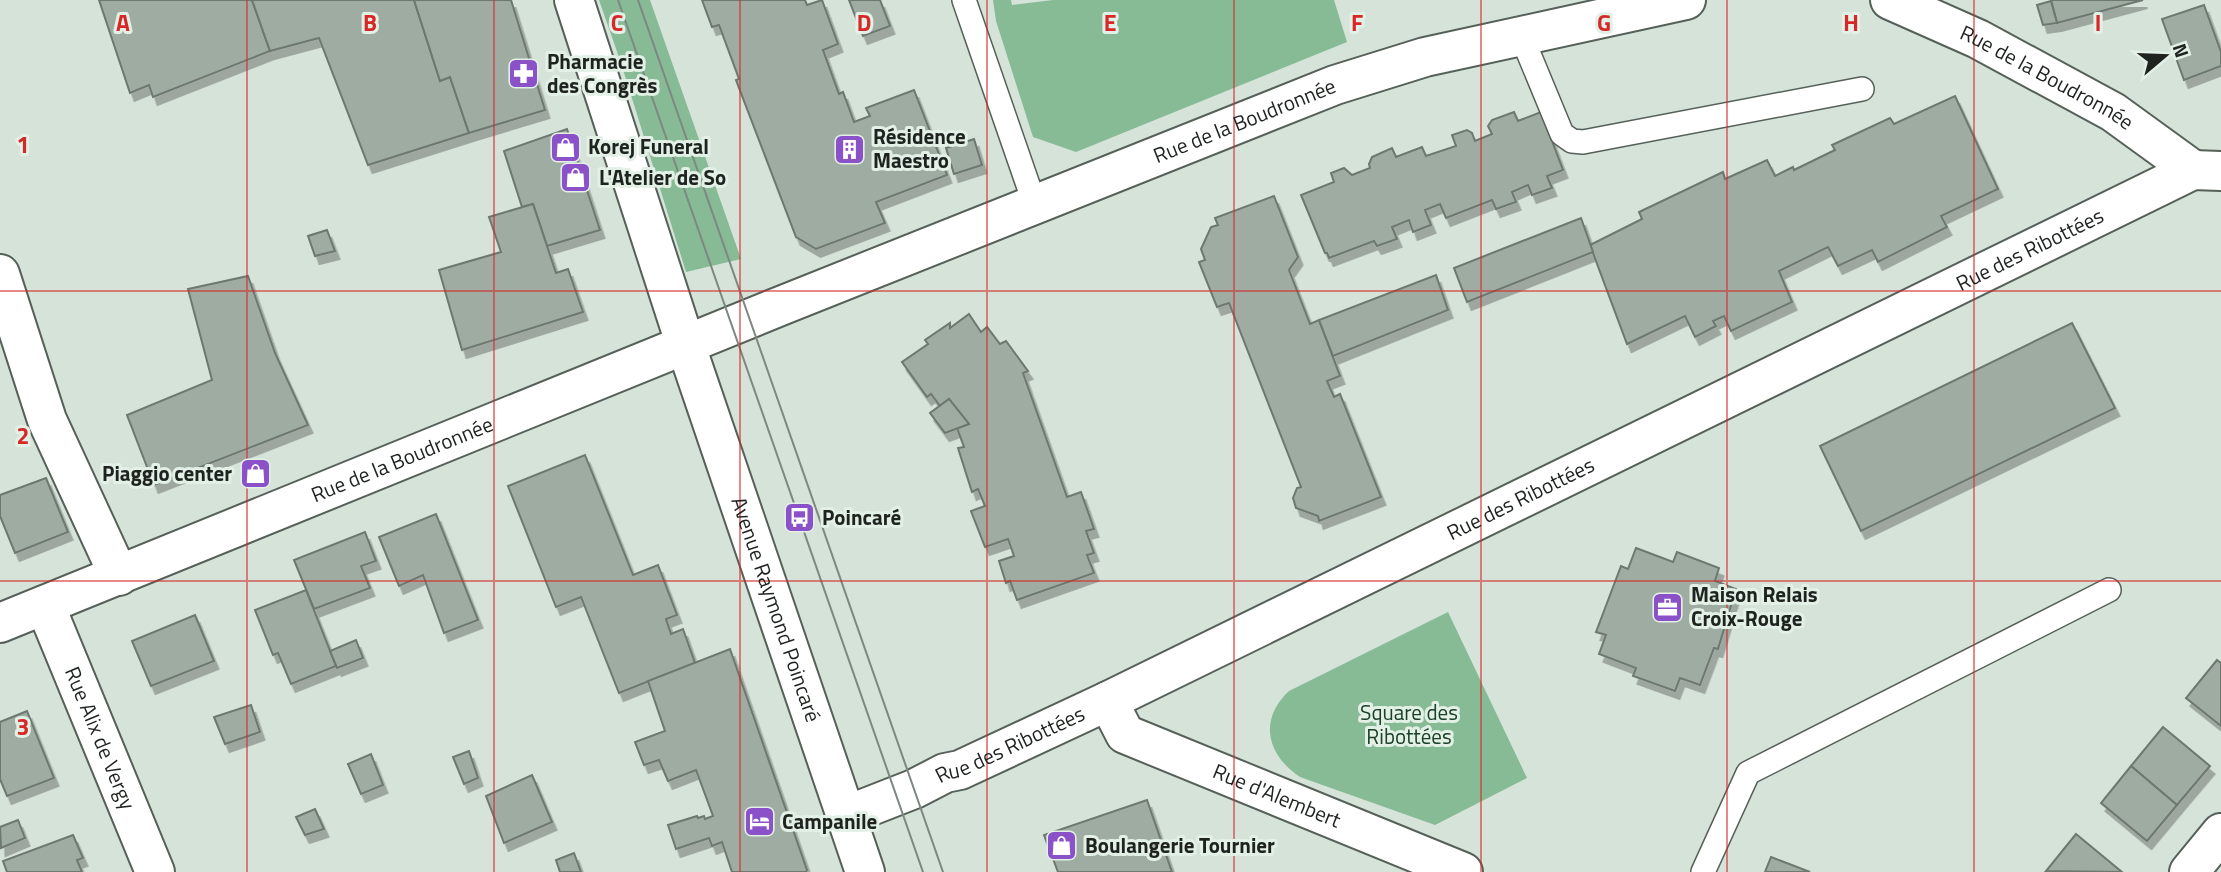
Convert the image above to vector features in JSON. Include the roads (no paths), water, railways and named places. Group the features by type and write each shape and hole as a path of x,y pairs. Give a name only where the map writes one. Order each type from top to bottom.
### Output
{"street":[{"name":"Avenue Raymond Poincaré","path":"574,0 685,346 865,872"},
{"name":"Rue de la Boudronnée","path":"0,623 820,290 1335,85 1426,57 1686,0"},
{"name":"Rue de la Boudronnée","path":"1889,0 1979,39 2113,112 2207,171"},
{"name":"Rue des Ribottées","path":"845,816 914,789 945,773 960,770 1108,701 2207,171"},
{"path":"0,274 47,420 118,576"},
{"name":"Rue Alix de Vergy","path":"45,605 155,872"},
{"name":"Rue d'Alembert","path":"1108,701 1125,734 1463,872"},
{"path":"2189,872 2221,833"}],"lane":[{"path":"964,0 1035,205"},
{"path":"1521,35 1562,134 1572,141 1583,142 1862,89"},
{"path":"1703,872 1748,773 2109,590"}],"tram line":[{"path":"618,0 923,872"},
{"path":"638,0 943,872"}],"place":[{"name":"Pharmacie des Congrès","path":"524,74"},
{"name":"Korej Funeral","path":"565,147"},
{"name":"Résidence Maestro","path":"850,149"},
{"name":"L'Atelier de So","path":"576,178"},
{"name":"Piaggio center","path":"255,474"},
{"name":"Poincaré","path":"799,518"},
{"name":"Maison Relais Croix-Rouge","path":"1668,607"},
{"name":"Campanile","path":"759,822"},
{"name":"Boulangerie Tournier","path":"1062,846"}],"park label":[{"name":"Square des Ribottées","path":"1409,725"}]}
